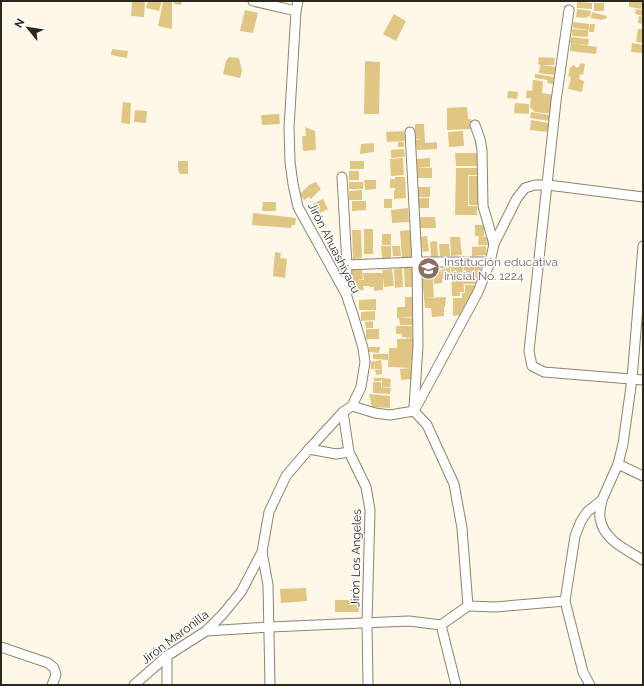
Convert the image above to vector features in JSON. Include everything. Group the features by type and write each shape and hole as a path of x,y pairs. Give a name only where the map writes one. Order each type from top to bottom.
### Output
{"street":[{"path":"253,1 296,11"},
{"name":"Jirón Ahuashiyacu","path":"298,1 296,11 289,128 290,162 298,207 346,294 363,348 365,362 361,387 352,406"},
{"path":"569,10 556,101 530,351 532,366 544,372 643,380"},
{"path":"476,125 482,150 483,206 494,244"},
{"path":"410,132 417,262 418,346 414,411 427,425 454,484 462,528 468,606"},
{"path":"342,177 347,265 346,294"},
{"path":"414,411 478,292 490,262 494,244 517,198 525,188 535,185 643,197"},
{"path":"643,246 632,379 623,444 618,464 602,500 600,518 604,531 612,540 643,560"},
{"path":"347,265 417,262 490,262"},
{"path":"352,406 374,413 390,415 414,411"},
{"name":"Jirón Maronilla","path":"134,685 167,656 206,631 222,615 241,592 262,552 269,512 286,476 309,448 343,412 352,406"},
{"name":"Jirón Los Angeles","path":"343,412 349,452 366,487 370,510 367,622 368,685"},
{"path":"309,448 336,454 349,452"},
{"path":"618,464 643,476"},
{"path":"590,685 583,672 565,600 575,536 581,521 587,512 602,500"},
{"path":"262,552 268,585 270,685"},
{"path":"206,631 367,622 409,621 441,625 468,606 495,607 565,600"},
{"path":"441,625 456,685"},
{"path":"1,647 48,663 54,668 56,675 52,685"},
{"path":"167,656 167,685"}],"building":[{"path":"132,1 145,2 144,17 131,16"},
{"path":"148,1 162,1 159,11 146,8"},
{"path":"174,1 182,1 181,5 174,4"},
{"path":"629,1 643,1 643,9 629,7"},
{"path":"163,2 172,2 172,29 158,26"},
{"path":"577,2 592,3 592,9 577,8"},
{"path":"594,3 604,3 604,11 594,11"},
{"path":"577,9 591,11 590,17 576,17"},
{"path":"636,9 643,10 643,16 635,14"},
{"path":"245,10 258,13 253,33 240,31"},
{"path":"592,12 607,16 606,19 602,20 591,18"},
{"path":"394,14 406,21 396,41 383,34"},
{"path":"639,16 643,17 643,24 638,23"},
{"path":"573,22 589,24 589,30 573,28"},
{"path":"590,24 595,24 594,32 589,32"},
{"path":"572,29 588,30 588,37 572,36"},
{"path":"638,29 643,29 643,43 636,42"},
{"path":"571,37 589,39 588,45 570,43"},
{"path":"571,43 597,47 596,54 570,51"},
{"path":"632,43 643,45 643,53 631,52"},
{"path":"112,49 128,51 127,58 111,55"},
{"path":"229,57 239,58 242,71 240,78 223,74 226,61"},
{"path":"539,57 555,58 554,65 543,65 557,67 555,75 539,73"},
{"path":"365,61 380,62 379,114 364,114"},
{"path":"581,63 585,64 583,75 580,74 579,79 584,81 582,92 568,89 571,77 568,76 570,68 573,65 578,68"},
{"path":"535,74 554,77 553,84 547,83 548,80 535,78"},
{"path":"533,80 543,81 542,93 556,95 553,114 535,112 530,107 531,98 526,98 527,90 532,91"},
{"path":"508,91 518,92 517,99 507,98"},
{"path":"123,102 131,103 130,124 121,123"},
{"path":"515,103 529,104 529,114 514,113"},
{"path":"467,107 468,119 471,119 471,129 447,130 447,108"},
{"path":"135,110 147,111 146,123 134,122"},
{"path":"531,112 550,115 549,121 530,118"},
{"path":"279,114 280,124 262,125 261,115"},
{"path":"531,120 549,123 548,132 530,130"},
{"path":"415,124 424,124 425,143 437,142 437,149 417,150 415,140 422,139 415,139"},
{"path":"305,127 315,131 316,150 303,151 302,136 306,136"},
{"path":"404,131 405,141 387,142 386,132"},
{"path":"463,131 464,146 449,147 448,132"},
{"path":"398,142 404,142 404,147 398,147"},
{"path":"374,143 374,152 360,154 361,144"},
{"path":"404,149 405,157 391,158 391,150"},
{"path":"455,153 477,153 477,166 456,166"},
{"path":"403,158 404,175 391,176 390,159"},
{"path":"430,158 430,167 417,168 417,159"},
{"path":"178,161 188,161 188,174 180,174 178,170"},
{"path":"350,161 364,161 364,169 350,169"},
{"path":"417,168 432,168 432,178 418,178"},
{"path":"456,168 478,168 478,175 468,175 468,206 477,206 477,215 455,215"},
{"path":"349,171 359,171 359,180 349,180"},
{"path":"469,176 478,176 478,205 469,205"},
{"path":"395,177 405,177 406,198 394,199 395,188 390,188 390,179 395,179"},
{"path":"364,180 376,180 376,189 365,190"},
{"path":"316,182 321,189 311,199 309,197 304,200 300,194 309,185"},
{"path":"349,182 363,182 363,189 349,189"},
{"path":"418,187 430,187 430,197 418,197"},
{"path":"362,190 362,200 349,200 349,191"},
{"path":"418,198 429,198 429,208 418,208"},
{"path":"323,199 328,209 318,214 313,204"},
{"path":"384,199 392,199 392,208 384,208"},
{"path":"352,201 366,201 366,210 352,211"},
{"path":"263,202 276,202 276,211 262,211"},
{"path":"408,208 409,222 392,223 391,210"},
{"path":"253,213 296,218 295,225 292,225 291,228 252,225"},
{"path":"420,217 435,217 436,228 420,228"},
{"path":"475,225 484,225 484,236 475,236"},
{"path":"364,229 373,229 373,254 364,254"},
{"path":"352,230 361,230 362,258 353,259"},
{"path":"410,230 412,257 402,258 400,231"},
{"path":"382,234 391,234 391,245 382,245"},
{"path":"427,236 429,251 423,252 420,237"},
{"path":"479,236 488,237 488,245 478,245"},
{"path":"450,237 460,237 462,255 451,256"},
{"path":"437,241 438,258 431,258 430,242"},
{"path":"439,244 449,244 450,256 440,256"},
{"path":"381,246 391,246 391,258 382,258"},
{"path":"392,246 400,246 401,256 393,256"},
{"path":"486,246 486,255 472,256 472,247"},
{"path":"275,252 281,253 280,258 287,259 285,278 273,276"},
{"path":"463,266 464,292 460,292 460,296 452,296 451,268"},
{"path":"482,266 477,284 464,284 464,267"},
{"path":"413,267 413,287 405,287 404,268"},
{"path":"432,267 434,297 427,298 446,297 444,316 432,317 431,308 425,308 421,268"},
{"path":"402,268 403,287 395,288 394,269"},
{"path":"450,268 450,279 442,279 442,283 434,284 433,271 441,270 442,275 442,269"},
{"path":"362,269 363,279 358,280 364,280 363,273 383,273 382,270 392,269 394,286 384,287 383,278 383,290 374,291 374,287 363,286 364,290 353,291 352,270"},
{"path":"465,285 477,285 473,297 460,315 453,316 453,298 462,298 462,293 465,293"},
{"path":"405,297 414,297 414,317 397,318 397,307 405,307"},
{"path":"376,299 376,310 359,310 359,300"},
{"path":"375,311 375,320 361,321 361,312"},
{"path":"399,318 415,318 415,325 400,325"},
{"path":"373,321 373,328 366,328 365,322"},
{"path":"396,326 412,326 412,338 402,337 402,334 396,334"},
{"path":"366,329 379,329 379,339 366,339"},
{"path":"413,331 414,358 412,358 411,368 388,367 389,348 397,348 397,339 413,338"},
{"path":"369,347 380,347 379,353 369,352"},
{"path":"373,354 388,354 388,360 373,359"},
{"path":"381,360 382,369 375,369 374,363 374,369 371,369 371,362"},
{"path":"412,368 412,379 401,380 400,369"},
{"path":"382,369 382,374 376,375 375,370"},
{"path":"374,378 382,378 381,381 374,381"},
{"path":"382,378 391,379 390,387 382,387"},
{"path":"373,382 381,382 381,387 391,388 390,394 373,393"},
{"path":"369,394 390,396 390,408 372,407"},
{"path":"306,588 307,601 281,603 280,589"},
{"path":"335,600 359,600 359,612 335,612"}],"place":[{"name":"Institución educativa inicial No. 1224","path":"428,269"}]}
